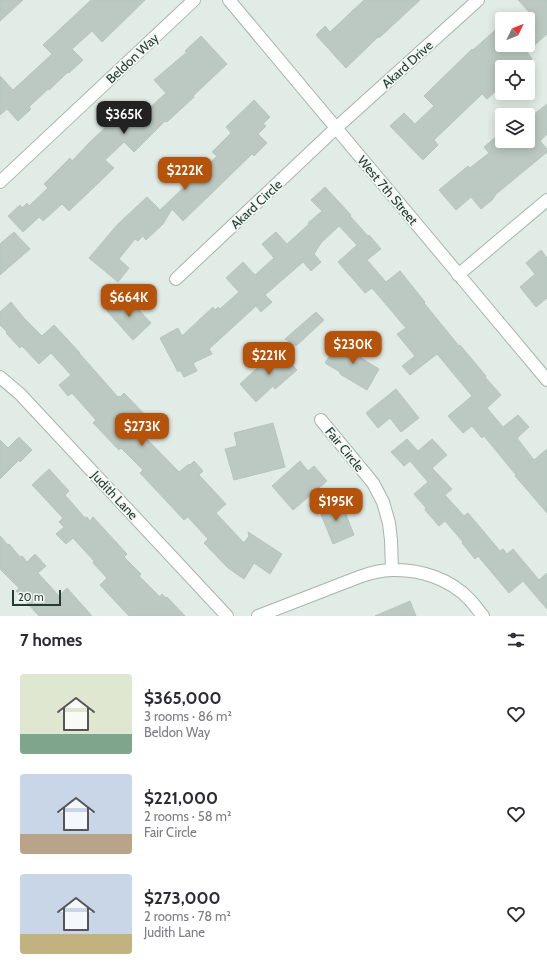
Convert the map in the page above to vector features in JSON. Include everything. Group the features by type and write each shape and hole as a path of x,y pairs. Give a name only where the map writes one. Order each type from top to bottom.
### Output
{"street":[{"name":"Beldon Way","path":"0,182 194,0"},
{"name":"West 7th Street","path":"229,0 547,380"},
{"name":"Akard Drive","path":"336,128 478,0"},
{"name":"Akard Circle","path":"176,279 336,128"},
{"path":"458,275 547,200"},
{"name":"Judith Lane","path":"0,377 20,394 227,616"},
{"name":"Fair Circle","path":"321,420 373,483 383,502 389,523 392,570"},
{"path":"258,616 373,572 392,570 416,571 436,577 453,586 468,599 483,616"}],"building":[{"path":"0,0 23,0 0,21"},
{"path":"91,0 145,0 102,42 92,31 72,49 83,60 49,90 48,89 29,107 31,109 18,121 7,109 0,115 0,76 13,90 52,54 43,45"},
{"path":"364,0 420,0 346,68 316,35 325,26 330,32"},
{"path":"518,0 547,0 547,34 535,45 535,12 529,12"},
{"path":"495,30 495,52 527,52 532,59 495,60 495,92 487,99 482,94 434,140 438,145 423,160 390,126 404,113 415,124 434,106 424,96 472,49 473,50"},
{"path":"201,36 227,64 193,96 194,97 167,122 165,121 134,152 124,142 105,160 114,168 69,211 62,204 43,221 39,217 23,232 8,216 20,205 22,208 27,203 29,206 48,188 44,184 70,158 72,161 124,107 136,120 166,93 154,80 187,52 185,51"},
{"path":"254,100 270,117 263,124 266,126 258,134 267,143 254,156 252,154 183,221 172,209 163,224 146,240 143,236 138,241 135,239 119,259 129,268 118,282 89,258 118,224 147,197 160,210 217,156 212,152 231,133 226,127"},
{"path":"547,104 547,134 540,141 547,149 547,152 495,195 492,200 481,209 471,197 456,210 439,190 468,166 470,168 489,153 484,147 495,138 495,148 535,148 535,113"},
{"path":"325,187 381,249 367,260 386,282 400,271 459,346 460,345 501,395 487,408 503,427 518,415 529,427 517,438 534,460 547,449 547,513 515,476 516,475 484,436 482,438 472,426 463,433 448,416 472,396 437,354 410,375 402,366 415,356 397,334 406,328 372,288 365,293 338,262 357,245 339,226 321,243 314,254 321,262 311,271 303,262 265,295 272,302 261,312 256,306 209,349 212,354 193,363 197,371 184,377 180,370 178,372 160,338 178,328 182,336 213,307 215,310 218,307 220,309 239,292 226,278 243,262 255,275 274,258 262,244 276,232 287,244 322,211 311,200"},
{"path":"14,232 30,249 0,275 0,244"},
{"path":"541,250 547,258 547,298 536,307 520,287 535,274 526,263"},
{"path":"123,295 151,323 133,340 107,311"},
{"path":"11,302 23,317 42,336 54,325 118,397 124,393 148,418 144,422 146,424 139,431 179,472 194,461 203,471 199,475 226,504 216,513 244,543 249,536 248,532 282,554 270,574 254,563 244,579 228,568 204,543 208,539 188,517 184,520 140,473 143,470 121,448 119,450 93,423 96,420 72,393 68,396 59,385 71,375 51,353 39,364 22,346 20,348 6,333 7,332 0,325 0,312"},
{"path":"316,312 324,320 296,346 285,339"},
{"path":"352,340 367,349 361,358 379,369 367,390 325,363 337,345 346,350"},
{"path":"278,349 297,370 275,389 273,386 256,402 240,384"},
{"path":"396,389 419,418 401,432 390,418 378,428 366,413"},
{"path":"273,423 285,467 234,480 225,449 237,446 234,433"},
{"path":"19,437 32,450 20,462 19,460 0,479 0,440 8,448"},
{"path":"407,439 418,451 432,439 447,455 432,468 452,489 445,495 464,516 468,513 500,551 503,549 507,554 513,549 539,580 547,573 547,609 523,581 509,593 478,556 475,559 445,521 439,526 425,510 426,508 414,494 428,482 410,461 404,466 391,452"},
{"path":"300,461 308,471 314,466 327,481 293,510 272,486"},
{"path":"49,469 69,491 65,495 85,518 87,517 90,521 93,517 127,554 124,557 141,574 139,576 160,597 162,594 166,598 167,597 185,616 129,616 111,597 100,585 107,578 93,563 94,561 73,538 66,544 56,534 64,527 59,522 63,518 32,485"},
{"path":"336,500 339,509 343,507 354,535 333,544 318,507"},
{"path":"0,536 20,557 22,556 27,562 35,554 46,566 38,573 59,596 67,588 92,616 39,616 16,591 19,588 0,569"},
{"path":"410,601 416,616 375,616"}]}
